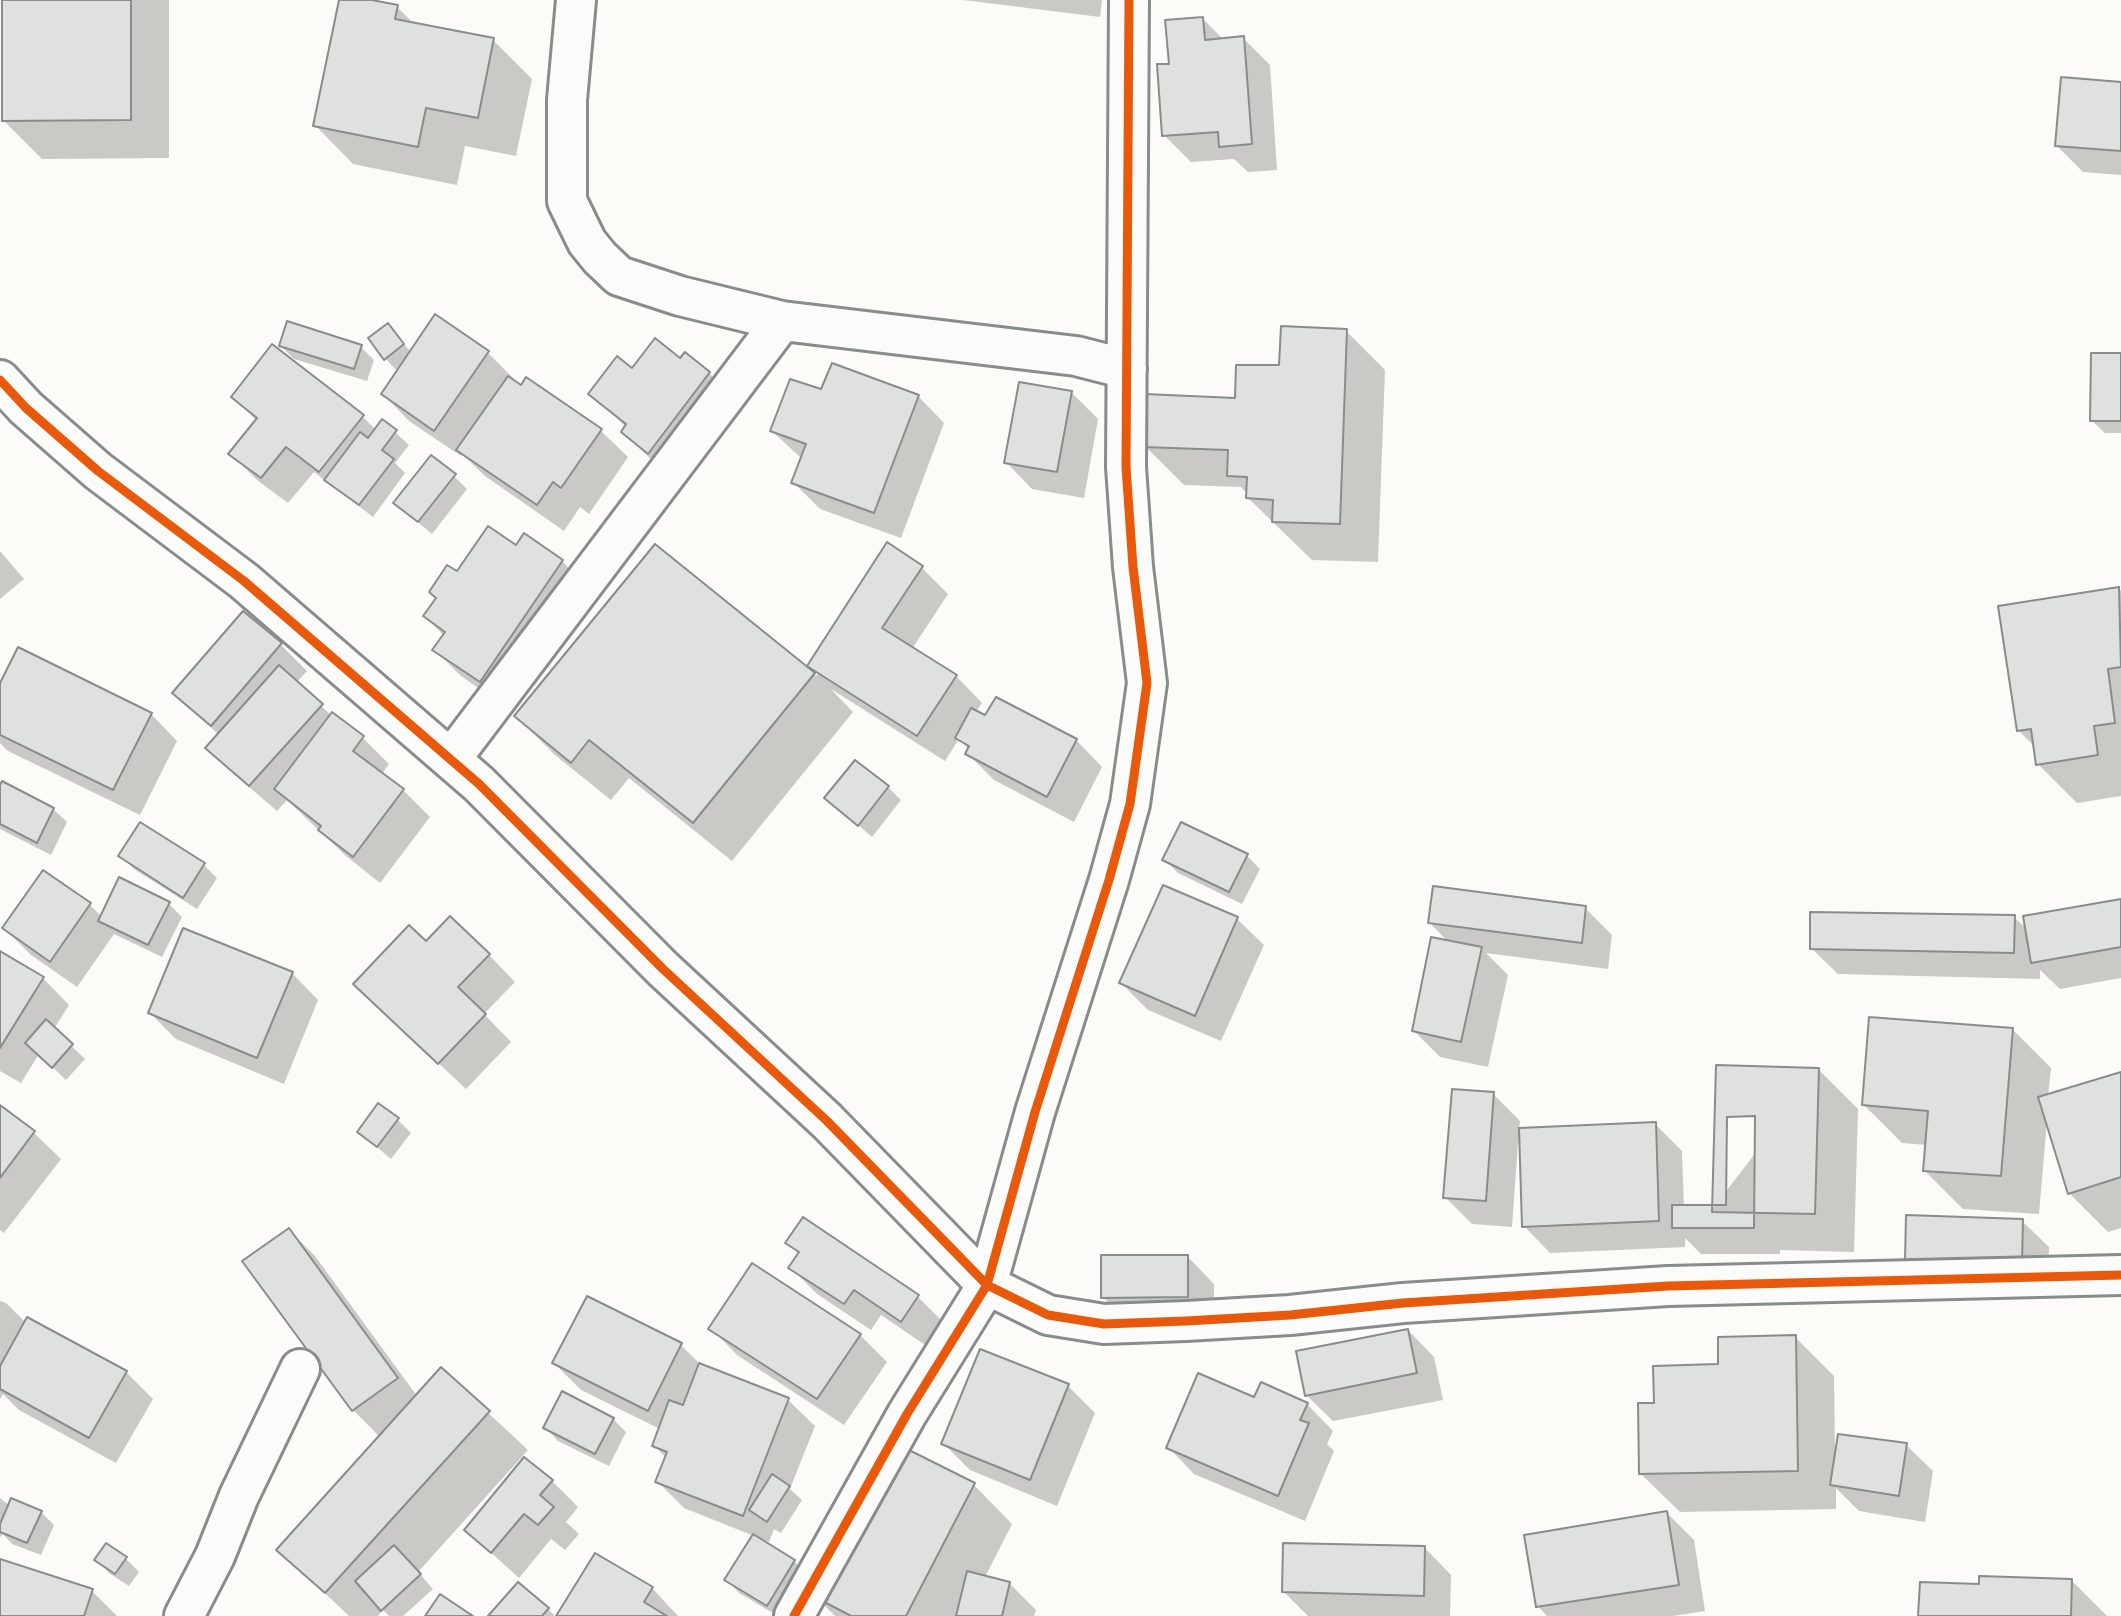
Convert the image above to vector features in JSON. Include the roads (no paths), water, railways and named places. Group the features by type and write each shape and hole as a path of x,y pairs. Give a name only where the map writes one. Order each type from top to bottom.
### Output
{"street":[{"path":"576,0 567,100 567,201 587,242 619,276 680,296 782,321 1076,356 1127,369"},
{"path":"794,1616 907,1414 987,1285 1035,1112 1109,880 1130,804 1147,683 1133,567 1126,467 1126,117 1129,0"},
{"path":"451,759 782,321"},
{"path":"0,380 26,408 98,471 244,581 479,784 663,969 827,1121 987,1285 1048,1315 1104,1324 1290,1315 1403,1303 1668,1286 2121,1275"},
{"path":"184,1616 215,1556 239,1496 300,1369"}]}
